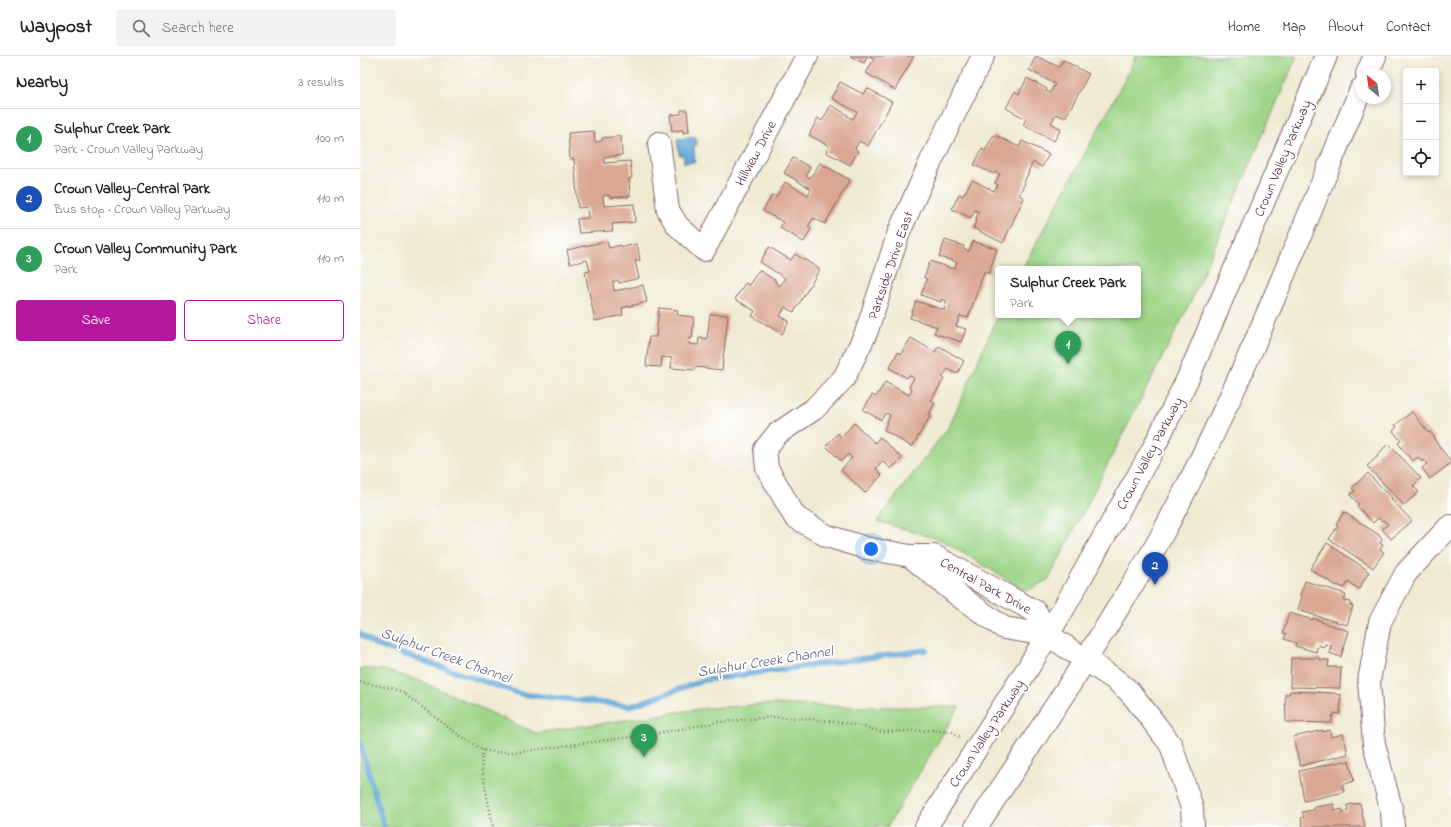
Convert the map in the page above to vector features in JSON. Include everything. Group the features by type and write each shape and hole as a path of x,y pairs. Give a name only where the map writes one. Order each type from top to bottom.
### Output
{"street":[{"name":"Hillview Drive","path":"659,143 668,210 676,225 704,250 807,56"},
{"name":"Parkside Drive East","path":"766,449 777,434 814,409 844,378 866,333 899,232 931,161 983,56"},
{"name":"Crown Valley Parkway","path":"926,827 1048,635 1152,451 1188,378 1326,56"},
{"path":"1370,68 1375,56"},
{"path":"976,827 1086,660 1164,532 1210,441 1258,335 1355,103"},
{"name":"Central Park Drive","path":"766,449 767,468 795,516 827,536 866,548 910,556 934,556 1036,612 1048,635"},
{"path":"1393,827 1392,812 1374,744 1369,682 1380,622 1406,573 1451,526"},
{"name":"Central Park Drive","path":"910,556 959,596 1004,628 1048,635 1113,678 1129,691 1171,745 1192,808 1193,827"}],"path":[{"path":"360,682 395,689 408,696 456,734 483,750 500,753 518,752 654,734 719,722 773,717 845,723 882,732 935,730 952,732 976,747"},
{"path":"483,750 481,764 493,827"}],"green space":[{"path":"1135,56 1297,56 1191,301 1049,579 1027,591 941,540 877,521 950,425 997,318 1141,318 1141,266 1024,266 1130,70"},
{"path":"360,668 385,670 423,682 536,733 706,708 769,704 858,707 959,707 887,827 360,827"}],"water":[{"path":"695,137 697,145 694,146 695,162 684,163 683,155 679,155 677,139"}],"building":[{"path":"850,56 868,56 864,63"},
{"path":"869,56 914,56 895,90 866,73 874,59"},
{"path":"1036,56 1059,67 1063,60 1089,74 1065,118 1056,114 1051,123 1061,129 1054,141 1023,125 1026,119 1006,108 1015,91 1019,94 1027,78 1047,89 1046,91 1050,93 1055,84 1029,70"},
{"path":"840,82 863,94 867,88 892,102 868,146 859,141 855,149 858,151 850,165 826,152 829,146 809,135 818,118 822,121 831,105 853,119 857,112 831,98"},
{"path":"681,110 687,110 689,132 683,133 683,130 672,131 670,115 681,114"},
{"path":"594,131 595,142 602,141 602,138 621,136 622,155 604,157 604,163 630,161 632,178 629,179 630,196 610,198 609,195 603,196 604,206 634,204 635,222 612,224 613,231 579,233 577,219 588,218 587,207 578,208 574,159 570,159 568,133"},
{"path":"995,135 1019,147 1022,141 1049,154 1042,167 1033,162 1019,195 1024,198 1003,243 973,228 979,212 975,210 971,218 952,209 959,194 963,196 972,180 994,191 998,185 995,183 1000,174 995,172 994,174 974,165 982,149 985,151"},
{"path":"793,158 810,167 806,176 810,178 820,163 850,180 825,224 813,218 808,227 811,229 804,242 780,228 783,222 763,211 772,195 776,197 785,182 808,195 811,189 784,173"},
{"path":"945,240 964,246 963,249 969,251 973,241 997,249 989,273 984,272 968,318 960,316 956,326 966,329 961,342 934,333 937,327 910,318 916,301 944,310 947,301 941,299 941,302 921,295 927,279 924,278 930,261 954,269 957,262 939,257"},
{"path":"607,241 609,248 621,245 622,247 637,244 640,260 635,261 639,278 619,283 618,280 613,282 614,291 643,285 647,302 622,308 623,315 595,321 585,272 590,271 587,260 570,264 567,250"},
{"path":"769,247 791,260 795,254 820,269 794,312 785,307 780,316 789,321 782,334 752,316 755,311 735,299 745,283 749,285 759,270 776,281 775,283 780,286 785,278 760,262"},
{"path":"659,308 678,310 677,315 694,317 692,338 690,338 689,344 698,345 699,338 707,339 710,314 728,315 722,370 696,367 695,370 671,368 672,358 662,357 661,367 646,366 649,337 656,337"},
{"path":"911,338 935,352 939,346 964,361 957,374 948,369 942,378 944,379 931,400 935,403 929,414 931,415 912,447 884,430 890,415 886,413 881,420 863,410 872,395 876,397 885,382 909,395 912,389 909,387 914,378 909,375 907,378 889,368 898,352 901,354"},
{"path":"1412,412 1435,438 1434,439 1451,462 1430,479 1422,468 1427,464 1423,460 1422,462 1418,457 1412,461 1398,443 1401,441 1393,431 1397,427 1395,425"},
{"path":"854,423 875,443 880,437 902,458 891,469 883,461 876,469 882,475 865,493 841,470 852,458 848,454 841,461 826,446 838,433 841,437"},
{"path":"1388,444 1421,478 1413,486 1419,492 1404,505 1367,466"},
{"path":"1368,473 1412,521 1391,539 1382,529 1388,524 1378,518 1373,523 1357,506 1359,504 1350,495 1355,491 1352,488"},
{"path":"1344,512 1379,535 1382,539 1380,543 1383,545 1380,549 1384,552 1373,568 1329,539 1338,526 1336,525"},
{"path":"1327,543 1369,572 1359,589 1348,582 1344,588 1338,585 1337,586 1310,569"},
{"path":"1305,581 1346,595 1344,601 1351,602 1350,605 1353,606 1347,625 1298,610 1302,596 1300,595"},
{"path":"1289,613 1313,620 1313,618 1349,631 1341,657 1329,653 1331,646 1325,644 1324,647 1318,645 1316,652 1295,646 1296,643 1284,639 1286,634 1283,633"},
{"path":"1291,658 1320,658 1320,660 1329,660 1328,667 1341,667 1340,688 1290,687"},
{"path":"1290,691 1335,693 1341,695 1340,714 1334,713 1334,716 1332,716 1332,723 1286,722 1285,694 1289,694"},
{"path":"1323,730 1323,732 1330,730 1331,737 1343,734 1348,754 1300,766 1293,737"},
{"path":"1349,761 1354,781 1342,785 1344,792 1304,801 1299,771"},
{"path":"1360,803 1365,827 1303,827 1301,818 1304,817 1302,812 1314,810 1314,807 1334,804 1335,811 1342,809 1343,812 1348,811 1347,805"}],"waterway":[{"name":"Sulphur Creek Channel","path":"360,634 376,645 521,694 631,706 705,680 926,650"},
{"path":"360,742 384,827"}],"place":[{"name":"Sulphur Creek Park","path":"1068,364"},
{"name":"Crown Valley-Central Park","path":"1155,585"},
{"name":"Crown Valley Community Park","path":"644,757"}]}
